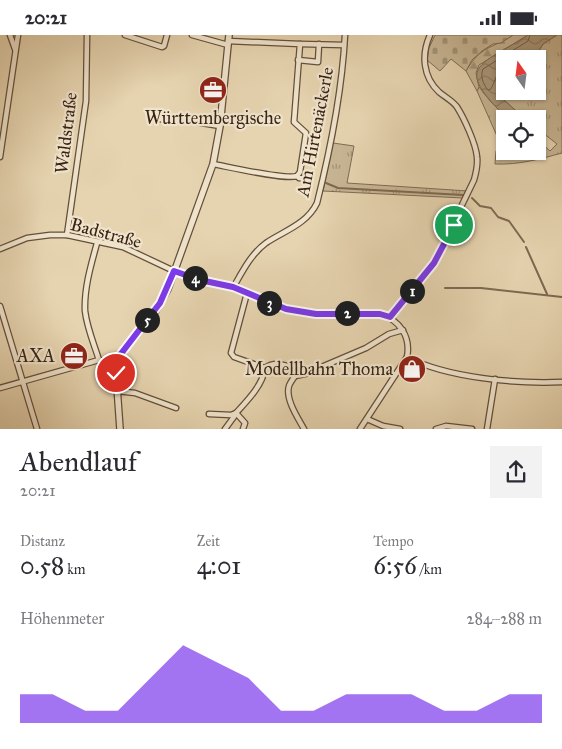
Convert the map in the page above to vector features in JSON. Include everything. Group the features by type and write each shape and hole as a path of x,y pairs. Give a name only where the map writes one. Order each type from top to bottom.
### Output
{"street":[{"path":"10,35 16,50"},
{"path":"0,157 18,35"},
{"name":"Waldstraße","path":"67,235 86,101 87,35"},
{"path":"125,35 162,47 167,35"},
{"path":"192,35 228,40 344,45"},
{"name":"Am Hirtenäckerle","path":"233,287 254,254 265,244 297,225 314,210 338,110 345,35"},
{"path":"360,429 407,357 408,344 403,330 390,317 434,263 474,180 477,165 475,147 456,106 438,91 426,73 424,59 430,35"},
{"path":"120,429 117,365 125,347 160,303 174,271 212,165 220,126 228,40"},
{"path":"297,176 300,173 306,133 294,122 300,44"},
{"path":"298,61 318,61 319,44"},
{"path":"158,119 183,119 220,126"},
{"path":"212,165 308,179"},
{"name":"Badstraße","path":"0,249 27,238 67,235 129,249 174,271 200,280 233,287 286,309 306,313 380,314 390,317"},
{"path":"97,243 88,277 85,310 99,360"},
{"path":"247,293 231,353 234,357 265,368"},
{"path":"0,306 37,429"},
{"path":"304,429 291,403 288,392 289,385 295,376 366,348 389,334 403,330"},
{"path":"407,357 430,368 496,379 540,383 562,382"},
{"path":"0,388 99,360 117,365"},
{"path":"225,429 259,383 265,368 272,364 284,365 290,367 295,376"},
{"path":"487,429 496,379"},
{"path":"117,391 135,393 176,408"},
{"path":"209,414 231,415 236,413"},
{"path":"236,413 245,423 243,429"},
{"path":"367,419 383,426 400,429"},
{"path":"436,429 446,425 472,429"}],"green space":[{"path":"435,35 513,35 501,43 493,44 482,51 472,60 466,71 451,59 440,71 427,60 429,48"},
{"path":"513,35 528,35 504,50 496,50 496,55 479,65 476,73 479,87 477,91 466,71 477,56 487,48"},
{"path":"557,35 562,35 562,153 546,157 546,147 550,151 557,144 546,135 546,110 515,110 504,100 546,100 546,50 539,50 543,44"},
{"path":"479,87 499,110 496,110 496,134 477,91"},
{"path":"333,143 354,146 347,183 468,191 463,198 323,191"},
{"path":"496,151 496,160 533,160 521,163 495,164"}],"water":[{"path":"528,35 557,35 543,44 539,50 503,50"},
{"path":"496,54 496,100 504,100 515,110 500,110 481,88 477,77 479,69 485,61"}],"waterway":[{"path":"326,183 338,188 463,195"},
{"path":"472,198 480,206 491,208 498,217 509,221 524,242"},
{"path":"526,247 547,294"},
{"path":"445,288 481,288 562,297"}],"place":[{"name":"Württembergische","path":"213,90"},
{"name":"AXA","path":"74,356"},
{"name":"Modellbahn Thoma","path":"412,369"}],"route":[{"path":"116,373 120,355 155,312 168,289 174,271 200,280 233,287 286,309 316,314 356,313 380,314 390,317 434,263 454,225"}]}
